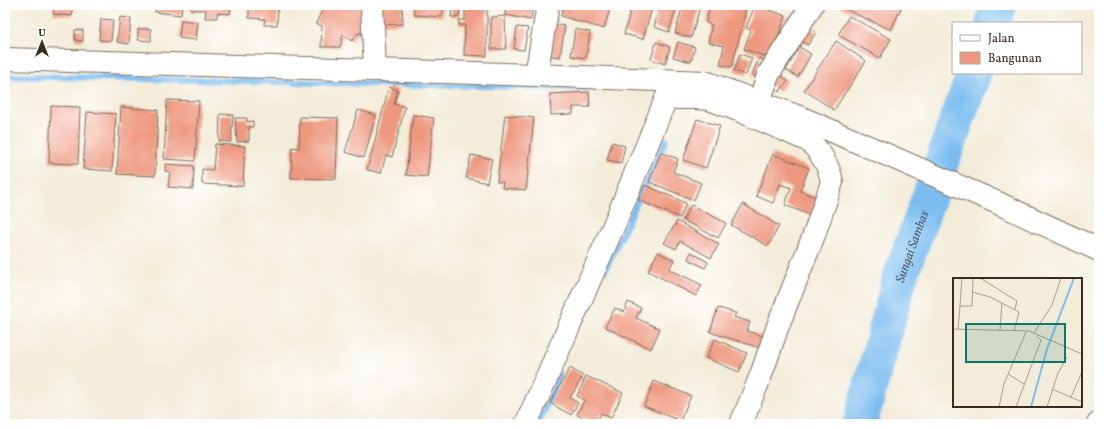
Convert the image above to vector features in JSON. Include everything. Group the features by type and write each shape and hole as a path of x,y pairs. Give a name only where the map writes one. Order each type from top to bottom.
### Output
{"main road":[{"path":"372,5 375,70"},
{"path":"536,75 548,5"},
{"path":"759,102 768,75 812,5"},
{"path":"5,60 536,75 670,89 709,99 807,140 815,147 828,167 832,182 816,229 741,424"},
{"path":"670,89 705,82 802,118 998,202 1099,250"},
{"path":"526,424 614,225 670,89"}],"building":[{"path":"55,5 73,5 72,16 53,14"},
{"path":"148,5 148,8 132,6"},
{"path":"156,5 182,5 181,15 155,12"},
{"path":"191,5 231,5 230,14 217,13 217,18 205,18 206,10 191,10"},
{"path":"249,5 278,5 277,25 264,25 265,19 249,18"},
{"path":"323,5 362,5 364,33 358,33 352,41 343,35 340,47 321,47 322,26 316,23 324,6"},
{"path":"381,5 402,5 403,24 381,25"},
{"path":"414,5 444,5 442,17 414,15"},
{"path":"506,5 533,5 531,20 505,15"},
{"path":"564,5 611,5 604,29 561,16"},
{"path":"632,5 653,5 643,39 624,34"},
{"path":"660,5 677,5 669,32 654,27"},
{"path":"683,5 700,7 691,38 675,33"},
{"path":"710,5 729,5 746,10 732,67 720,65 724,46 708,42 712,25 706,23"},
{"path":"755,5 770,5 769,10 786,16 770,58 744,49 751,30 746,28"},
{"path":"836,5 899,5 902,6 891,30"},
{"path":"465,7 487,7 487,56 464,55 465,25 459,25 459,20 465,20"},
{"path":"452,8 460,8 459,17 451,17"},
{"path":"505,16 506,49 491,49 491,17"},
{"path":"849,16 891,39 880,58 838,35"},
{"path":"120,17 131,18 129,44 117,42"},
{"path":"101,19 113,20 111,41 99,40"},
{"path":"181,20 198,22 196,40 179,38"},
{"path":"550,24 565,26 560,57 545,55"},
{"path":"804,25 816,32 808,45 796,38"},
{"path":"517,27 528,28 524,50 514,49"},
{"path":"138,29 151,29 151,41 138,40"},
{"path":"575,29 590,32 586,58 571,56"},
{"path":"75,30 83,30 83,41 75,40"},
{"path":"836,41 866,61 834,110 804,90"},
{"path":"656,42 670,47 665,64 651,59"},
{"path":"678,42 695,47 691,62 673,57"},
{"path":"799,47 811,54 798,77 786,70"},
{"path":"740,54 752,58 746,75 734,71"},
{"path":"759,58 769,63 762,79 752,75"},
{"path":"777,73 788,81 779,92 769,84"},
{"path":"389,87 398,90 394,104 405,107 392,157 386,155 381,173 367,170"},
{"path":"589,92 590,107 573,107 573,114 551,115 550,94"},
{"path":"167,100 199,101 195,161 164,159"},
{"path":"51,106 80,107 78,164 49,163"},
{"path":"121,107 158,110 155,176 117,174"},
{"path":"358,110 376,115 364,158 345,152"},
{"path":"87,112 116,114 112,171 83,169"},
{"path":"220,114 233,115 231,142 219,141"},
{"path":"413,115 434,118 427,177 406,175"},
{"path":"505,115 534,118 526,190 502,188 503,182 497,182"},
{"path":"300,117 338,118 336,179 291,178 292,147 299,148"},
{"path":"235,118 247,118 247,122 253,121 253,127 249,127 249,141 237,142"},
{"path":"697,119 720,126 706,168 683,160"},
{"path":"612,142 625,146 621,163 607,160"},
{"path":"215,144 245,146 243,186 202,184 202,169 213,170"},
{"path":"661,152 678,159 673,172 701,183 694,200 649,182"},
{"path":"773,154 809,168 800,191 819,198 812,216 785,205 791,188 780,184 773,203 756,196"},
{"path":"471,155 492,159 487,183 466,178"},
{"path":"165,164 194,166 193,189 168,187 170,172 165,171"},
{"path":"645,185 686,203 680,218 638,200"},
{"path":"743,204 779,226 768,246 731,225"},
{"path":"691,205 726,223 718,238 683,220"},
{"path":"677,221 719,244 711,258 680,241 676,249 664,243"},
{"path":"658,252 674,260 669,269 702,285 696,296 648,271"},
{"path":"691,252 708,262 705,268 688,259"},
{"path":"628,302 641,308 636,318 660,329 651,349 605,327 615,308 624,312"},
{"path":"718,308 736,313 734,317 750,322 747,331 763,336 760,348 710,332"},
{"path":"715,339 747,353 739,372 706,358"},
{"path":"570,368 583,376 570,398 578,403 571,415 550,403"},
{"path":"586,376 623,393 611,418 601,413 596,423 577,415 584,400 577,396"},
{"path":"654,381 691,396 680,421 644,406"}],"waterway":[{"name":"Sungai Sambas","path":"993,22 999,5"},
{"name":"Sungai Sambas","path":"860,424 900,277 974,74"},
{"path":"5,76 587,88"},
{"path":"605,271 666,140"},
{"path":"538,424 560,375"}]}
